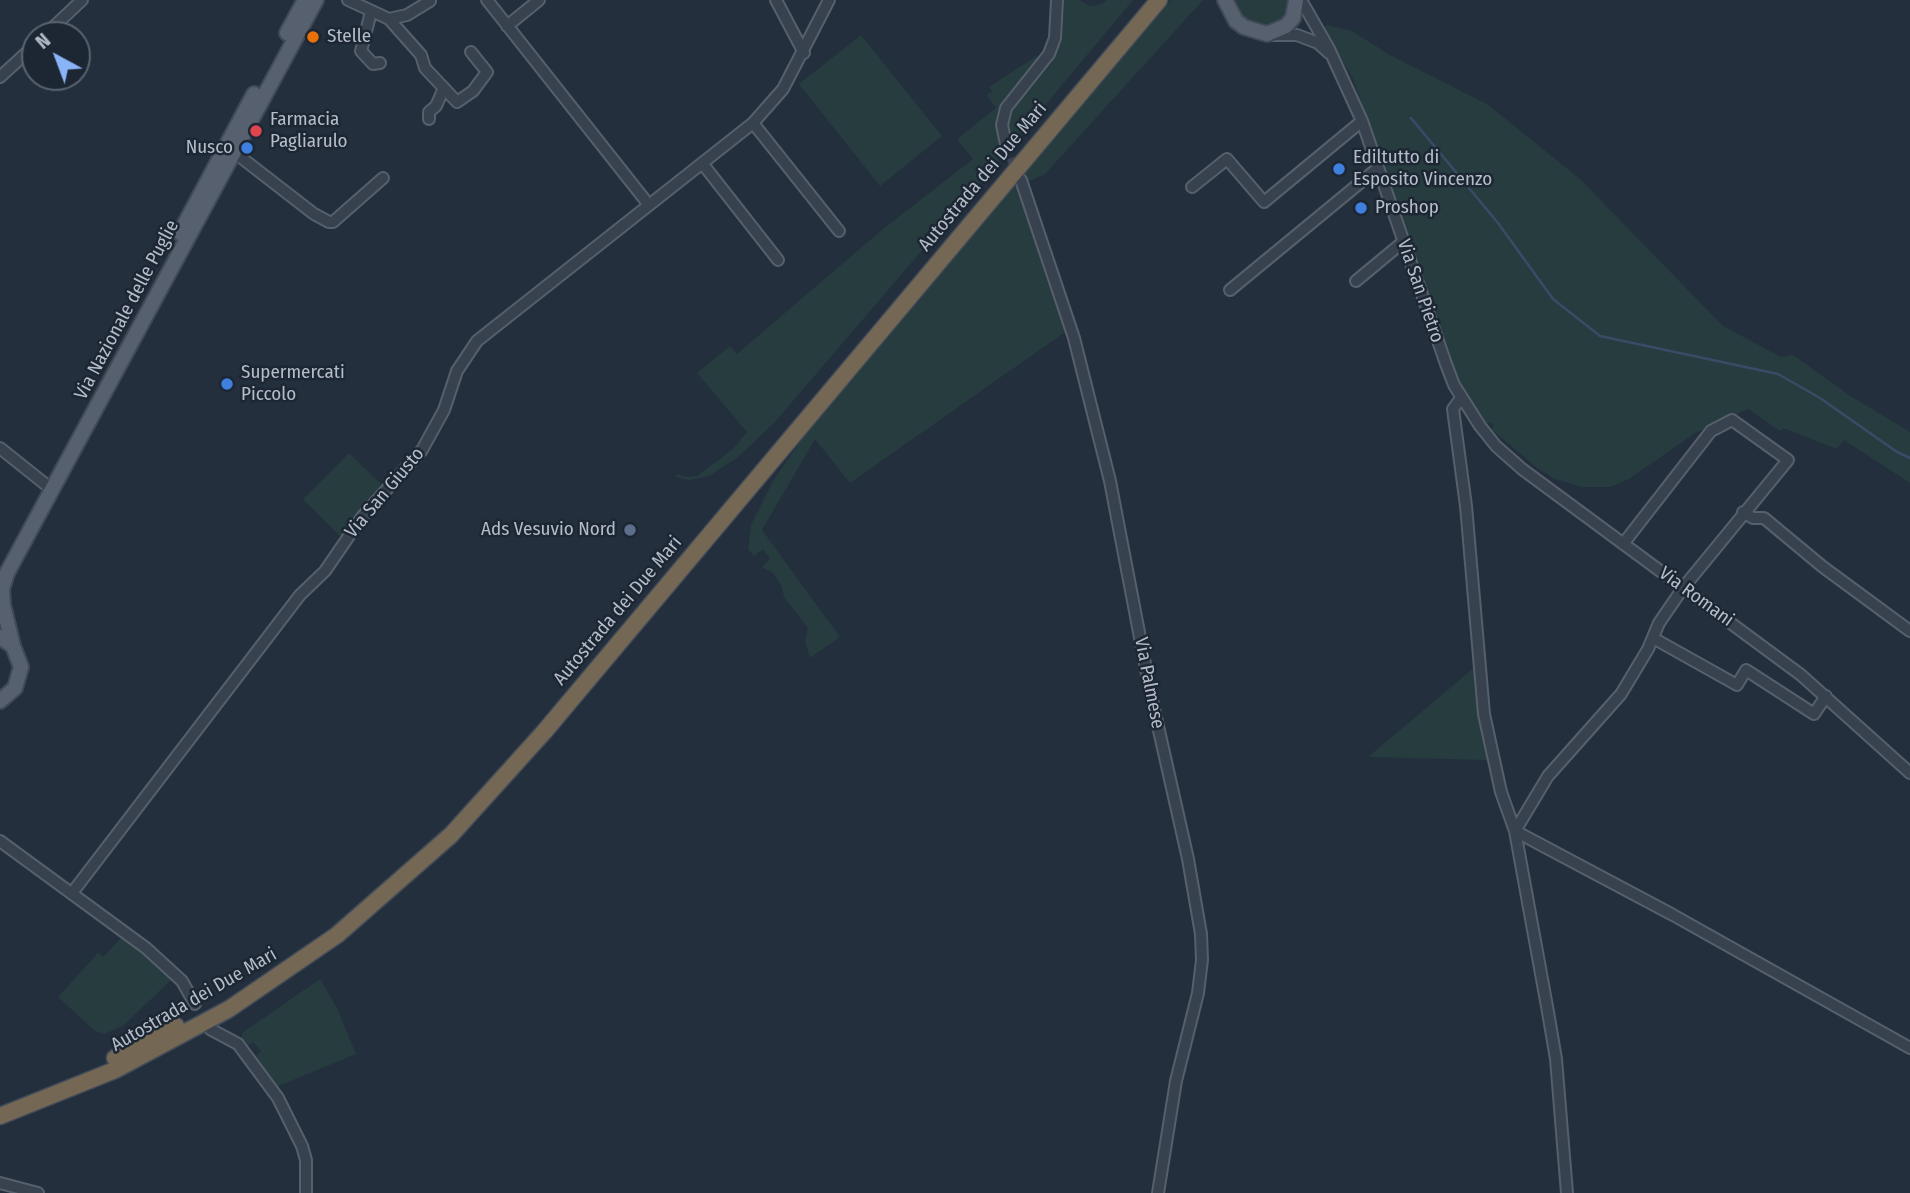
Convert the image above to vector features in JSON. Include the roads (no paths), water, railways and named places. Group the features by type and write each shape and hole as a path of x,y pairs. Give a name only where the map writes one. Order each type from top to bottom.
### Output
{"highway":[{"name":"Autostrada dei Due Mari","path":"0,1105 111,1060 233,994 331,926 449,822 536,724 1145,0"},
{"name":"Autostrada dei Due Mari","path":"0,1116 115,1070 238,1003 337,935 451,835 544,732 1159,0"}],"main road":[{"name":"Via Nazionale delle Puglie","path":"0,568 305,0"},
{"name":"Via Nazionale delle Puglie","path":"0,701 15,688 20,678 19,656 13,646 3,605 2,589 7,573 316,0"},
{"path":"1226,1 1244,27 1267,33 1286,26 1293,18 1298,0"},
{"path":"0,637 13,646"}],"street":[{"path":"60,21 82,0"},
{"path":"348,0 389,19 419,52 425,68 457,102 473,91 488,70 471,52"},
{"path":"487,0 649,205"},
{"path":"507,26 539,0"},
{"path":"776,0 804,53"},
{"name":"Via San Giusto","path":"72,893 300,595 325,571 362,517 422,450 446,403 457,371 477,341 753,122 783,89 804,53 829,0"},
{"path":"1006,144 1002,125 1006,107 1049,54 1055,38 1058,0"},
{"name":"Via San Pietro","path":"1298,0 1331,55 1362,121 1437,342 1461,398 1480,426"},
{"path":"389,19 407,15 430,1"},
{"path":"371,12 361,51 373,64 380,63"},
{"path":"1267,33 1297,35 1318,43 1331,55"},
{"path":"0,77 21,58"},
{"path":"429,119 429,112 436,106 444,89"},
{"path":"1192,187 1227,159 1264,202 1362,121"},
{"path":"753,122 839,230"},
{"path":"234,152 314,214 329,222 333,222 383,178"},
{"path":"702,163 778,260"},
{"path":"1230,290 1378,168"},
{"name":"Via Palmese","path":"1021,180 1074,338 1110,481 1201,934 1202,960 1198,993 1176,1081 1157,1193"},
{"path":"1356,281 1403,242"},
{"path":"1461,398 1453,409 1466,506 1483,714 1501,792 1515,831 1556,1059 1567,1193"},
{"path":"1515,831 1548,776 1621,694 1684,588 1743,512 1788,460 1732,420 1711,431 1623,544"},
{"name":"Via Romani","path":"1480,426 1496,446 1522,469 1826,696 1910,773"},
{"path":"0,448 45,484"},
{"path":"1743,512 1753,518 1764,518 1823,567 1910,631"},
{"path":"1653,638 1737,685 1746,670 1814,714 1826,696"},
{"path":"1515,831 1910,1048"},
{"path":"0,841 168,967 182,981 195,1004"},
{"path":"209,1029 238,1044 278,1098 302,1146 306,1160 306,1193"},
{"path":"0,1183 38,1193"}],"waterway":[{"path":"1411,118 1498,223 1553,299 1600,336 1778,374 1820,398 1897,452 1910,458"}],"tunnel":[{"path":"1006,144 1018,174"}],"place":[{"name":"Stelle","path":"313,37"},
{"name":"Farmacia Pagliarulo","path":"256,131"},
{"name":"Nusco","path":"247,148"},
{"name":"Ediltutto di Esposito Vincenzo","path":"1339,169"},
{"name":"Proshop","path":"1361,208"},
{"name":"Supermercati Piccolo","path":"227,384"},
{"name":"Ads Vesuvio Nord","path":"630,530"}]}
